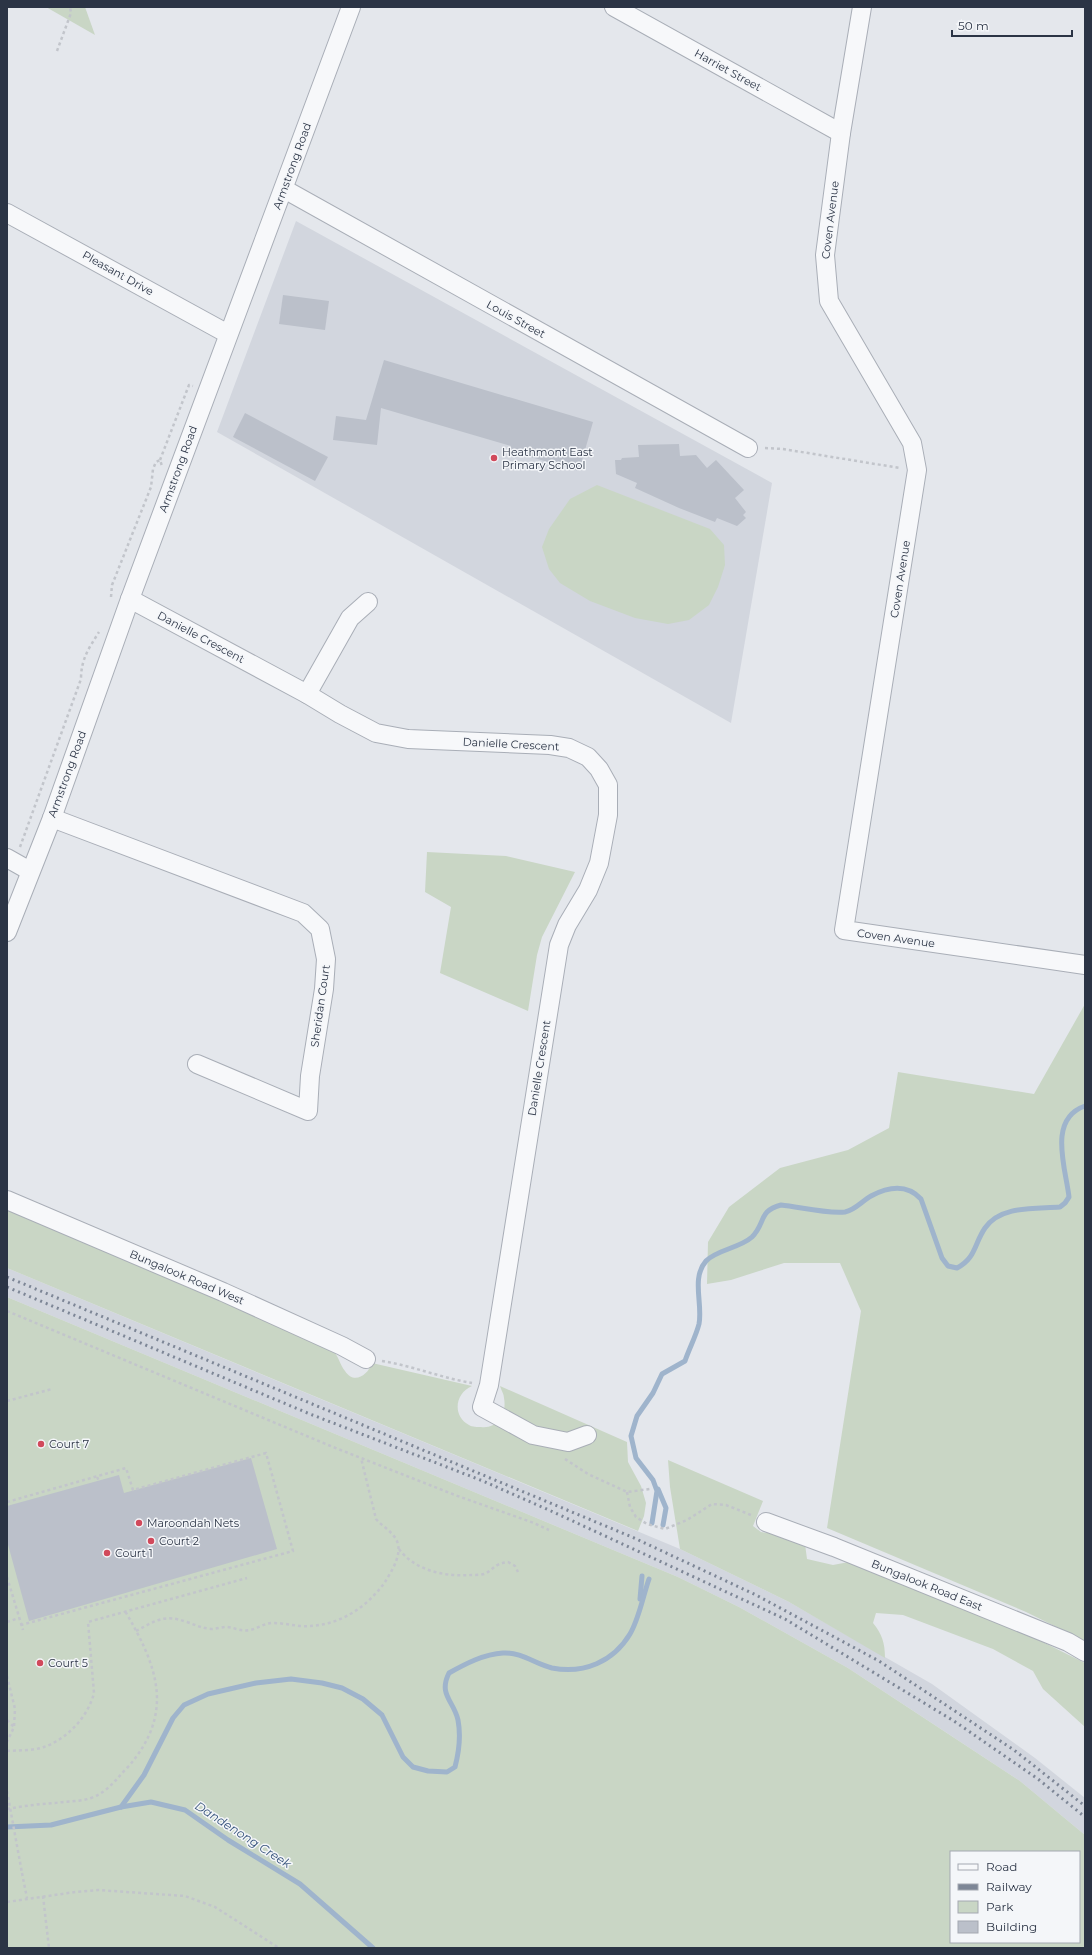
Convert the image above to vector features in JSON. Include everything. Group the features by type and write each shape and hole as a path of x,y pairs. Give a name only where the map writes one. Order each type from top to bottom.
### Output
{"street":[{"name":"Armstrong Road","path":"7,932 52,818 130,599 228,334 284,190 351,7"},
{"name":"Harriet Street","path":"614,7 842,133"},
{"name":"Coven Avenue","path":"862,7 824,255 829,301 912,443 917,470 844,930 1085,965"},
{"name":"Louis Street","path":"284,190 748,448"},
{"name":"Pleasant Drive","path":"7,213 228,334"},
{"name":"Danielle Crescent","path":"130,599 307,694 376,733 408,739 550,744 570,748 588,757 608,785 608,815 599,863 588,890 567,925 559,945 489,1385 482,1407 532,1435 568,1442 587,1435"},
{"path":"307,694 350,618 368,602"},
{"name":"Sheridan Court","path":"52,818 303,913 320,929 326,959 324,989 310,1076 308,1111 197,1064"},
{"path":"10,860 30,871"},
{"name":"Bungalook Road West","path":"7,1200 230,1295 342,1346 366,1359"},
{"name":"Bungalook Road East","path":"766,1522 834,1547 1053,1636 1085,1652"}],"path":[{"path":"57,51 71,13 70,7"},
{"path":"748,448 783,449 917,470"},
{"path":"111,601 112,585 151,487 153,469 156,462 160,460 161,469"},
{"path":"151,487 157,482"},
{"path":"10,860 24,839 81,679 81,666 87,652 101,629"},
{"path":"7,1311 361,1458 549,1530"},
{"path":"366,1359 407,1365 454,1380 489,1385"},
{"path":"7,1401 52,1389"},
{"path":"7,1502 126,1468 133,1490 266,1453 293,1551 21,1625"},
{"path":"361,1458 376,1519 382,1526 393,1534 397,1540 399,1549 404,1556 439,1574 460,1576 483,1574 498,1563 508,1562 515,1566 518,1572"},
{"path":"97,1477 99,1481"},
{"path":"642,1490 650,1489"},
{"path":"627,1492 630,1507 636,1516 647,1524 665,1529 687,1520 712,1504 726,1505 766,1522"},
{"path":"136,1631 157,1620 171,1617 209,1629 226,1627 239,1630 250,1630 272,1623 301,1626 340,1620 367,1603 384,1583 391,1572 399,1549"},
{"path":"7,1577 23,1630"},
{"path":"7,1751 42,1748 64,1738 91,1704 94,1693 88,1622 247,1578"},
{"path":"7,1809 92,1798 109,1789 145,1746 153,1726 157,1709 157,1692 151,1665 136,1631 125,1611"},
{"path":"7,1622 19,1618"},
{"path":"7,1676 15,1709 14,1727 7,1742"},
{"path":"7,1720 14,1727"},
{"path":"7,1791 27,1898"},
{"path":"7,1902 27,1898 98,1890 185,1896 215,1907 279,1948"},
{"path":"43,1896 49,1948"}],"shaded area":[{"name":"Heathmont East Primary School","path":"296,221 772,483 731,723 217,432"},
{"path":"7,1268 680,1549 789,1602 932,1684 1035,1758 1085,1798 1085,1835 1020,1781 848,1668 739,1607 678,1577 7,1297"}],"green space":[{"path":"46,7 85,7 95,35"},
{"path":"597,485 710,529 724,545 725,565 718,587 709,605 689,620 668,624 635,618 590,601 560,583 549,569 542,547 549,529 570,499"},
{"path":"427,852 506,856 575,872 542,937 537,955 528,1011 440,973 451,907 425,892"},
{"path":"1085,1004 1085,1641 1026,1612 827,1528 861,1311 840,1263 784,1263 731,1280 707,1284 708,1242 729,1207 780,1168 848,1150 889,1128 898,1072 1034,1094"},
{"path":"7,1210 324,1343 336,1354 343,1369 352,1377 360,1377 367,1371 372,1363 472,1386 466,1389 462,1394 458,1405 460,1416 470,1426 492,1426 497,1423 503,1415 505,1404 504,1395 500,1386 627,1442 628,1462 641,1486 646,1503 644,1516 638,1531 7,1268"},
{"path":"7,1297 678,1577 739,1607 848,1668 1020,1781 1085,1835 1085,1948 7,1948"},
{"path":"668,1460 763,1501 753,1526 761,1532 783,1535 805,1544 807,1559 833,1565 854,1561 990,1616 1085,1663 1085,1727 1043,1689 1033,1671 993,1649 903,1615 876,1613 873,1623 879,1631 882,1639 885,1658 789,1602 680,1549 670,1487"}],"building":[{"path":"283,295 329,301 325,330 279,324"},
{"path":"384,360 593,422 579,471 510,451 511,446 381,408 377,445 333,440 336,416 366,420"},
{"path":"245,413 328,457 315,481 233,437"},
{"path":"679,444 680,456 696,455 707,468 716,460 744,490 735,498 746,512 743,515 746,518 737,526 717,518 715,522 679,508 635,488 637,483 616,474 615,460 639,457 638,445"},
{"name":"Maroondah Nets","path":"251,1458 277,1549 29,1621 7,1541 7,1506 119,1475 124,1493"}],"waterway":[{"path":"652,1523 657,1491 653,1480 636,1458 631,1436 637,1416 653,1393 662,1374 685,1361 699,1324 699,1275 706,1261 710,1257 747,1241 756,1232 765,1214 781,1205 821,1211 845,1212 877,1193 897,1188 910,1191 921,1199 942,1258 948,1266 957,1268 968,1260 985,1228 1000,1215 1030,1208 1060,1207 1065,1203 1069,1197 1063,1159 1062,1133 1066,1122 1073,1112 1085,1106"},
{"path":"658,1489 666,1508 663,1525"},
{"path":"640,1599 642,1576"},
{"path":"121,1807 144,1775 173,1718 184,1705 208,1694 256,1683 291,1679 322,1683 342,1688 363,1699 382,1715 403,1757 413,1767 428,1771 447,1772 455,1767 459,1738 458,1720 446,1693 445,1687 449,1673 482,1657 503,1653 516,1654 552,1668 575,1669 597,1664 615,1652 630,1634 649,1579"},
{"name":"Dandenong Creek","path":"7,1827 51,1825 121,1807 151,1802 185,1810 228,1840 300,1884 373,1948"}],"railway":[{"path":"7,1277 632,1537 756,1595 879,1661 1014,1750 1085,1806"},
{"path":"7,1287 310,1414 483,1481 785,1619 954,1721 1038,1779 1085,1817"}],"place":[{"name":"Heathmont East Primary School","path":"494,458"},
{"name":"Court 7","path":"41,1444"},
{"name":"Maroondah Nets","path":"139,1523"},
{"name":"Court 2","path":"151,1541"},
{"name":"Court 1","path":"107,1553"},
{"name":"Court 5","path":"40,1663"}]}
